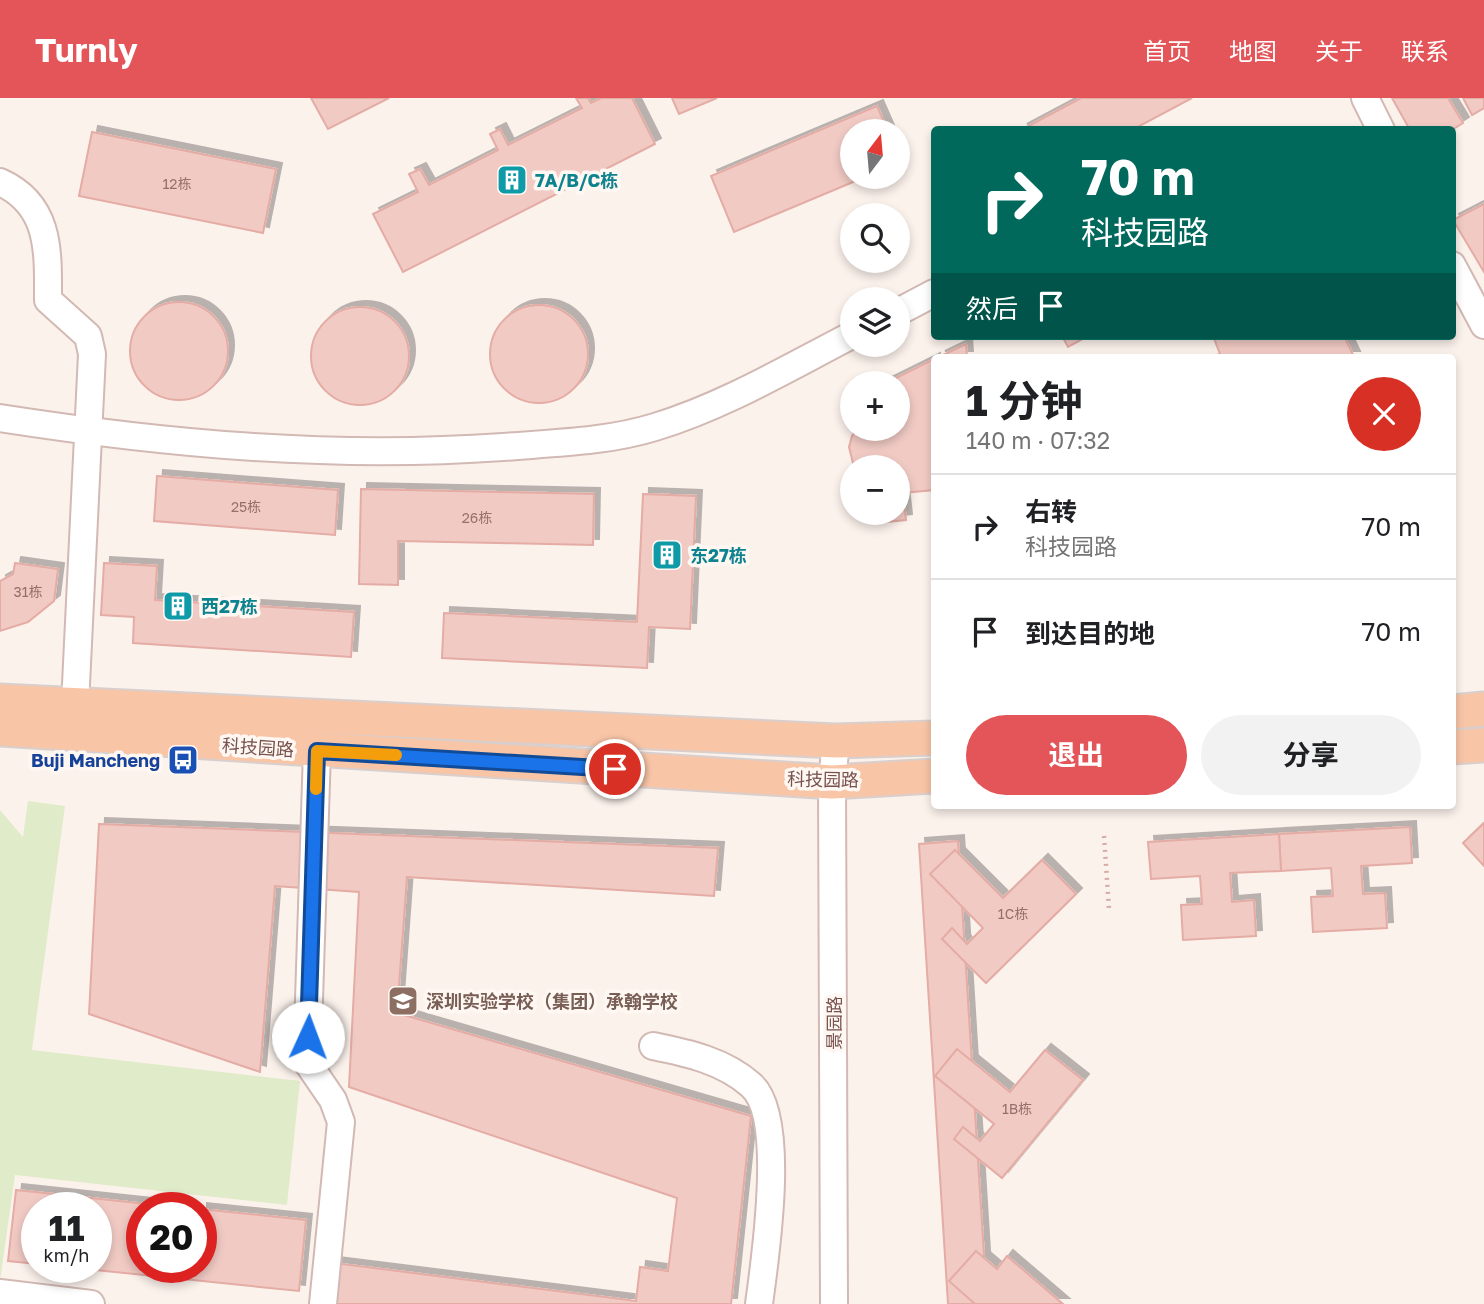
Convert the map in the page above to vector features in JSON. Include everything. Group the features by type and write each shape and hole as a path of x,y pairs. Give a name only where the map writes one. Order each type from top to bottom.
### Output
{"main road":[{"name":"科技园路","path":"0,701 836,741 931,738"},
{"path":"1456,712 1484,709"},
{"name":"科技园路","path":"0,729 832,782 931,776"},
{"path":"1456,747 1484,745"}],"street":[{"path":"1364,98 1379,126"},
{"path":"0,182 20,192 35,210 43,228 48,257 48,300 88,336 92,354 75,705"},
{"path":"1456,273 1484,326"},
{"path":"910,306 931,295"},
{"path":"0,418 88,432 195,444 361,453 572,442 654,428 742,392 840,341"},
{"name":"景园路","path":"834,1304 832,782 836,741"},
{"path":"317,751 307,1062 333,1100 341,1122 323,1304"},
{"path":"653,1046 689,1053 720,1065 753,1086 766,1113 772,1164 759,1304"},
{"path":"0,1293 91,1304"}],"path":[{"path":"1104,836 1109,909"}],"green space":[{"path":"28,801 65,806 32,1050 300,1081 287,1205 217,1197 217,1192 169,1192 15,1175 0,1281 0,810 23,837"}],"building":[{"path":"311,98 389,98 328,129"},
{"name":"7A/B/C栋","path":"576,98 588,98 591,103 601,98 632,98 655,144 403,272 373,214 418,192 409,174 420,169 429,185 498,150 490,134 500,129 508,145 582,108"},
{"path":"672,98 717,98 679,114"},
{"path":"1081,98 1192,98 1140,126 1028,126"},
{"path":"1392,98 1448,98 1463,123 1456,127 1408,126"},
{"path":"1463,98 1484,98 1484,108 1472,115"},
{"path":"877,106 883,119 846,119"},
{"path":"840,122 840,187 734,232 711,176"},
{"path":"92,132 276,169 263,233 79,196"},
{"path":"1484,204 1484,272 1456,225 1456,218"},
{"path":"179,302 198,306 214,316 224,332 228,351 224,370 214,386 198,396 179,400 160,396 144,386 134,370 130,351 134,332 144,316 160,306"},
{"path":"539,305 558,309 574,319 584,335 588,354 584,373 574,389 558,399 539,403 520,399 504,389 494,373 490,354 494,335 504,319 520,309"},
{"path":"360,307 379,311 395,321 405,337 409,356 405,375 395,391 379,401 360,405 341,401 325,391 315,375 311,356 315,337 325,321 341,311"},
{"path":"1064,340 1081,340 1068,347"},
{"path":"1215,340 1346,340 1353,354 1220,354"},
{"path":"966,344 967,354 945,354"},
{"path":"931,360 931,490 910,492 910,455 851,455 851,441 910,441 910,371"},
{"path":"157,476 338,490 335,535 154,521"},
{"path":"361,489 594,494 593,545 398,541 398,585 359,584"},
{"name":"东27栋","path":"643,494 696,496 690,629 649,627 647,668 442,658 444,613 637,622"},
{"path":"15,563 58,569 54,601 28,622 0,631 0,581 13,574"},
{"name":"西27栋","path":"104,563 157,566 155,600 354,612 351,657 133,643 134,617 101,615"},
{"path":"1484,823 1484,866 1463,843"},
{"path":"99,824 718,848 714,896 407,877 397,1013 751,1116 731,1304 329,1304 334,1263 636,1301 640,1267 668,1271 677,1198 349,1087 359,892 275,886 260,1072 89,1014"},
{"path":"1410,827 1412,863 1361,866 1363,894 1385,893 1387,928 1313,932 1311,897 1333,896 1331,868 1281,871 1279,834"},
{"path":"1279,834 1281,871 1230,873 1232,902 1254,900 1256,936 1183,940 1181,905 1202,904 1200,876 1151,879 1148,842"},
{"path":"958,841 987,1304 948,1304 919,844"},
{"path":"955,850 1003,898 1042,860 1076,894 986,983 942,939 952,928 967,944 983,928 930,874"},
{"path":"957,1049 1010,1092 1045,1050 1083,1080 1002,1178 954,1139 963,1127 980,1141 994,1124 935,1076"},
{"path":"16,1190 35,1192 21,1192 21,1262 8,1261"},
{"path":"112,1200 126,1202 126,1273 112,1272"},
{"path":"217,1211 306,1220 299,1291 217,1283"},
{"path":"976,1251 997,1269 1007,1256 1063,1304 975,1304 949,1281"}],"slow traffic":[{"path":"316,789 317,751 396,755"}],"place":[{"name":"7A/B/C栋","path":"512,180"},
{"name":"东27栋","path":"667,555"},
{"name":"西27栋","path":"178,606"},
{"name":"Buji Mancheng","path":"183,760"},
{"name":"深圳实验学校（集团）承翰学校","path":"403,1001"}],"route":[{"path":"308,1037 317,751 615,769"}]}
